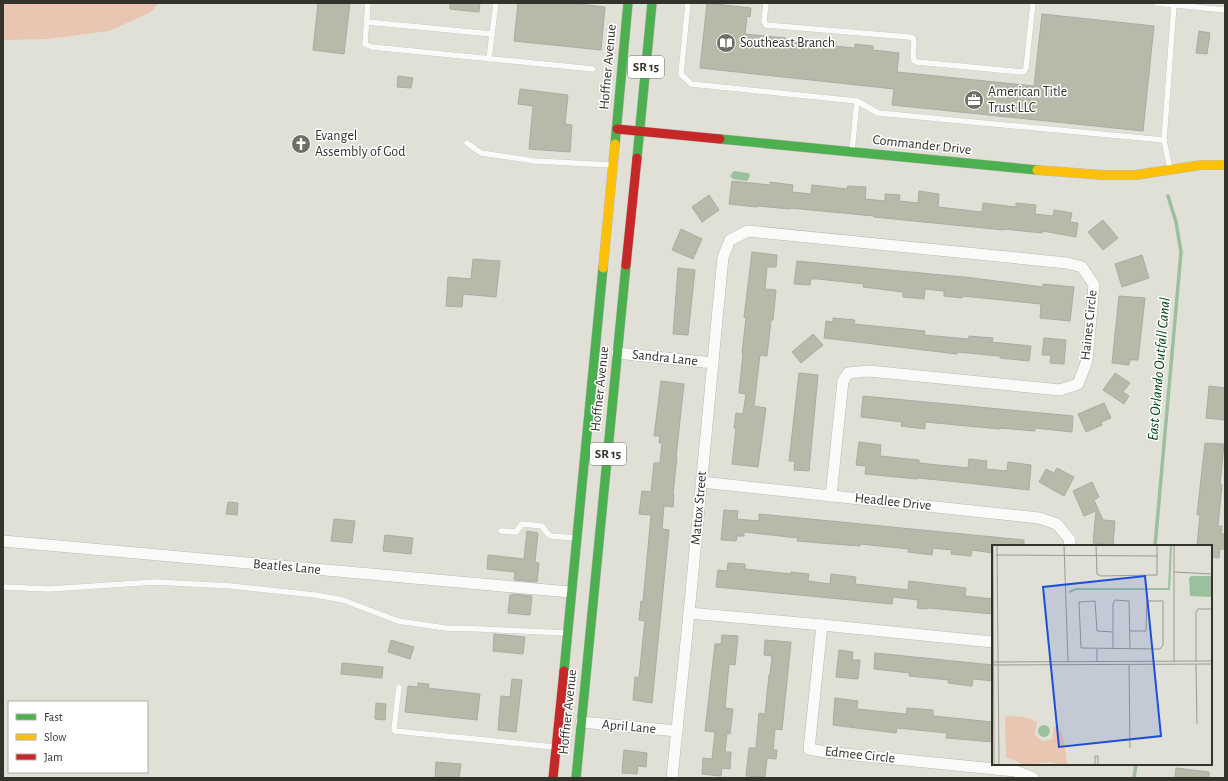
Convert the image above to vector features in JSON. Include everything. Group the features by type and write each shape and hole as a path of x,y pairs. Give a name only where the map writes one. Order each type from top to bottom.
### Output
{"main road":[{"name":"Hoffner Avenue","path":"553,778 628,3"},
{"name":"Hoffner Avenue","path":"576,778 652,3"},
{"name":"Commander Drive","path":"617,129 1103,176 1136,175 1202,165 1225,165"},
{"path":"570,592 579,608 568,696 571,706 581,722"},
{"path":"556,747 563,758"}],"street":[{"name":"Haines Circle","path":"730,240 748,231 1067,263 1082,267 1094,285 1086,361 1078,384 1060,390 869,371 848,373 843,381 831,496"},
{"name":"Mattox Street","path":"672,778 723,257 730,240"},
{"name":"Sandra Lane","path":"617,354 713,363"},
{"name":"Headlee Drive","path":"701,482 1039,518 1057,524 1070,540 1069,545"},
{"name":"Beatles Lane","path":"3,541 570,592"},
{"path":"689,613 992,642"},
{"name":"Edmee Circle","path":"822,625 809,748 825,752 1016,771 1033,778"},
{"name":"April Lane","path":"581,722 677,731"}],"lane":[{"path":"368,3 365,44 372,47 593,69"},
{"path":"489,59 496,3"},
{"path":"688,3 681,74 692,84 857,101 878,113 1164,140"},
{"path":"766,3 764,21 766,24 909,37 913,38 914,41 912,57 914,61 917,62 1024,72 1026,68 1033,3"},
{"path":"1156,3 1225,10"},
{"path":"1170,169 1164,140 1174,5"},
{"path":"367,22 492,34"},
{"path":"852,152 857,101"},
{"path":"467,143 481,153 535,161 613,165"},
{"path":"501,531 516,532 522,524 542,526 551,536 576,538"},
{"path":"3,587 49,589 155,582 231,586 315,595 343,600 398,621 445,628 566,633"},
{"path":"398,687 395,732 556,747"}],"shaded area":[{"path":"3,3 159,3 151,12 109,31 48,39 3,40"},
{"path":"734,171 748,173 750,175 749,178 747,181 733,179 730,176"}],"building":[{"path":"318,3 350,3 344,54 313,50"},
{"path":"450,3 480,3 479,12 450,9"},
{"path":"518,3 569,3 605,7 601,50 514,41"},
{"path":"707,3 751,8 750,17 747,16 745,34 786,38 786,41 818,45 819,40 836,42 835,46 855,48 855,44 873,46 873,50 899,53 897,72 1034,86 1042,14 1154,26 1143,131 892,105 894,89 700,68"},
{"path":"1199,31 1210,33 1207,54 1196,53"},
{"path":"398,76 413,78 411,88 397,87"},
{"path":"520,89 568,95 565,124 572,125 570,152 529,149 533,106 518,104"},
{"path":"732,181 770,185 770,182 793,185 792,192 811,194 812,185 847,189 848,186 866,187 865,199 885,201 885,194 900,195 899,201 918,203 919,191 939,194 938,207 982,212 983,203 1016,207 1016,203 1036,205 1035,214 1053,216 1054,210 1072,213 1070,222 1078,223 1076,237 1043,231 1042,233 1004,230 790,208 729,204"},
{"path":"709,195 719,210 702,222 692,207"},
{"path":"1103,220 1118,238 1103,250 1088,232"},
{"path":"681,229 702,239 693,259 672,250"},
{"path":"752,252 777,255 776,267 767,267 765,289 776,290 767,356 760,355 754,406 766,408 758,467 732,464 736,413 743,414 746,394 739,393 746,318 744,317"},
{"path":"1142,255 1149,278 1122,287 1115,264"},
{"path":"473,259 500,261 496,297 463,294 462,307 446,306 448,277 471,279"},
{"path":"797,261 973,278 1043,287 1043,284 1074,287 1070,321 1040,318 1041,304 963,296 962,298 944,296 944,291 925,289 924,299 903,297 903,292 863,287 864,284 818,279 811,279 810,285 794,284"},
{"path":"678,268 695,270 688,335 673,334"},
{"path":"1119,296 1145,298 1138,360 1130,360 1129,365 1112,363"},
{"path":"833,318 855,320 854,324 925,331 924,335 969,339 969,336 993,338 992,342 1031,346 1029,361 1000,358 1000,356 957,352 957,354 824,338 826,321 833,322"},
{"path":"813,334 823,345 801,363 792,352"},
{"path":"1044,338 1066,340 1064,364 1050,363 1051,355 1042,355"},
{"path":"799,373 818,375 809,471 794,470 795,461 789,461"},
{"path":"1115,373 1130,383 1123,392 1129,396 1124,404 1103,390"},
{"path":"661,381 684,384 676,457 673,507 664,506 662,529 669,530 652,703 633,700 635,677 639,678 645,621 639,620 641,601 643,602 651,515 639,514 642,491 651,492 654,463 660,463 662,443 659,443 660,436 654,436"},
{"path":"1209,386 1225,388 1225,420 1206,418"},
{"path":"863,396 1073,416 1072,432 1035,428 1035,431 1000,429 925,422 925,429 901,426 902,422 861,417"},
{"path":"1104,403 1111,418 1101,422 1102,425 1086,432 1078,414"},
{"path":"859,442 881,445 880,456 919,460 919,463 968,468 969,459 987,461 986,469 1007,471 1008,462 1031,465 1029,490 865,474 866,466 856,465"},
{"path":"1205,443 1224,444 1218,526 1222,526 1221,534 1225,534 1225,549 1220,549 1219,558 1212,557 1212,545 1197,545 1200,515 1197,515"},
{"path":"1057,468 1074,477 1064,496 1039,482 1046,469 1054,473"},
{"path":"1092,482 1099,497 1094,500 1103,520 1115,521 1113,545 1093,543 1096,511 1084,516 1073,491"},
{"path":"228,502 238,503 237,515 226,514"},
{"path":"724,510 738,511 737,519 759,521 759,514 1024,540 1024,545 992,545 992,553 972,550 971,556 951,554 952,550 933,548 932,555 908,552 909,549 860,544 860,546 797,541 798,538 744,532 744,536 737,536 736,541 721,540"},
{"path":"334,519 355,521 352,543 331,541"},
{"path":"527,531 538,533 535,562 539,563 537,582 514,580 515,572 487,569 488,555 524,559"},
{"path":"385,535 413,538 411,554 383,551"},
{"path":"728,563 745,564 745,569 791,574 791,572 809,574 808,581 830,584 831,574 856,577 855,584 908,590 909,581 966,588 965,596 992,599 992,614 917,608 918,600 893,597 892,604 716,587 718,570 727,571"},
{"path":"510,595 532,596 530,615 508,613"},
{"path":"494,634 525,637 523,654 493,651"},
{"path":"722,635 738,636 735,665 729,664 725,708 733,709 730,734 727,733 725,752 731,752 730,769 722,768 721,776 702,774 703,758 712,759 715,732 705,731 715,644 721,644"},
{"path":"391,640 414,647 410,659 388,652"},
{"path":"765,640 791,642 782,730 775,729 773,750 777,750 776,759 767,758 765,777 746,776 749,748 756,748 759,713 765,714 772,656 764,655"},
{"path":"839,650 853,652 852,660 860,660 858,679 836,677"},
{"path":"875,653 992,665 992,681 973,679 972,686 948,683 949,680 909,676 910,673 874,669"},
{"path":"342,663 383,667 382,678 341,674"},
{"path":"512,679 522,680 516,732 498,730 501,696 510,697"},
{"path":"418,683 429,684 428,688 480,694 477,720 405,712 408,686 418,687"},
{"path":"835,698 858,701 857,709 906,714 907,708 933,710 933,716 992,722 992,742 946,738 947,733 897,728 896,733 833,725"},
{"path":"376,703 386,704 385,720 375,719"},
{"path":"624,750 647,753 646,767 638,766 637,774 622,773"},
{"path":"436,762 461,764 459,778 435,778"},
{"path":"1176,768 1209,772 1209,778 1175,778"}],"waterway":[{"name":"East Orlando Outfall Canal","path":"1155,545 1181,252 1176,222 1168,196"},
{"name":"East Orlando Outfall Canal","path":"1134,778 1136,765"}],"traffic: fast":[{"path":"615,144 628,3"},
{"path":"637,158 652,3"},
{"path":"720,139 1037,170"},
{"path":"576,778 626,265"},
{"path":"564,671 603,268"}],"traffic: slow":[{"path":"603,268 615,144"},
{"path":"1037,170 1103,175 1136,175 1201,165 1225,165"}],"traffic: jam":[{"path":"617,129 720,139"},
{"path":"626,265 637,158"},
{"path":"553,778 564,671"}],"place":[{"name":"Southeast Branch","path":"726,43"},
{"name":"American Title Trust LLC","path":"974,100"},
{"name":"Evangel Assembly of God","path":"301,144"}]}
